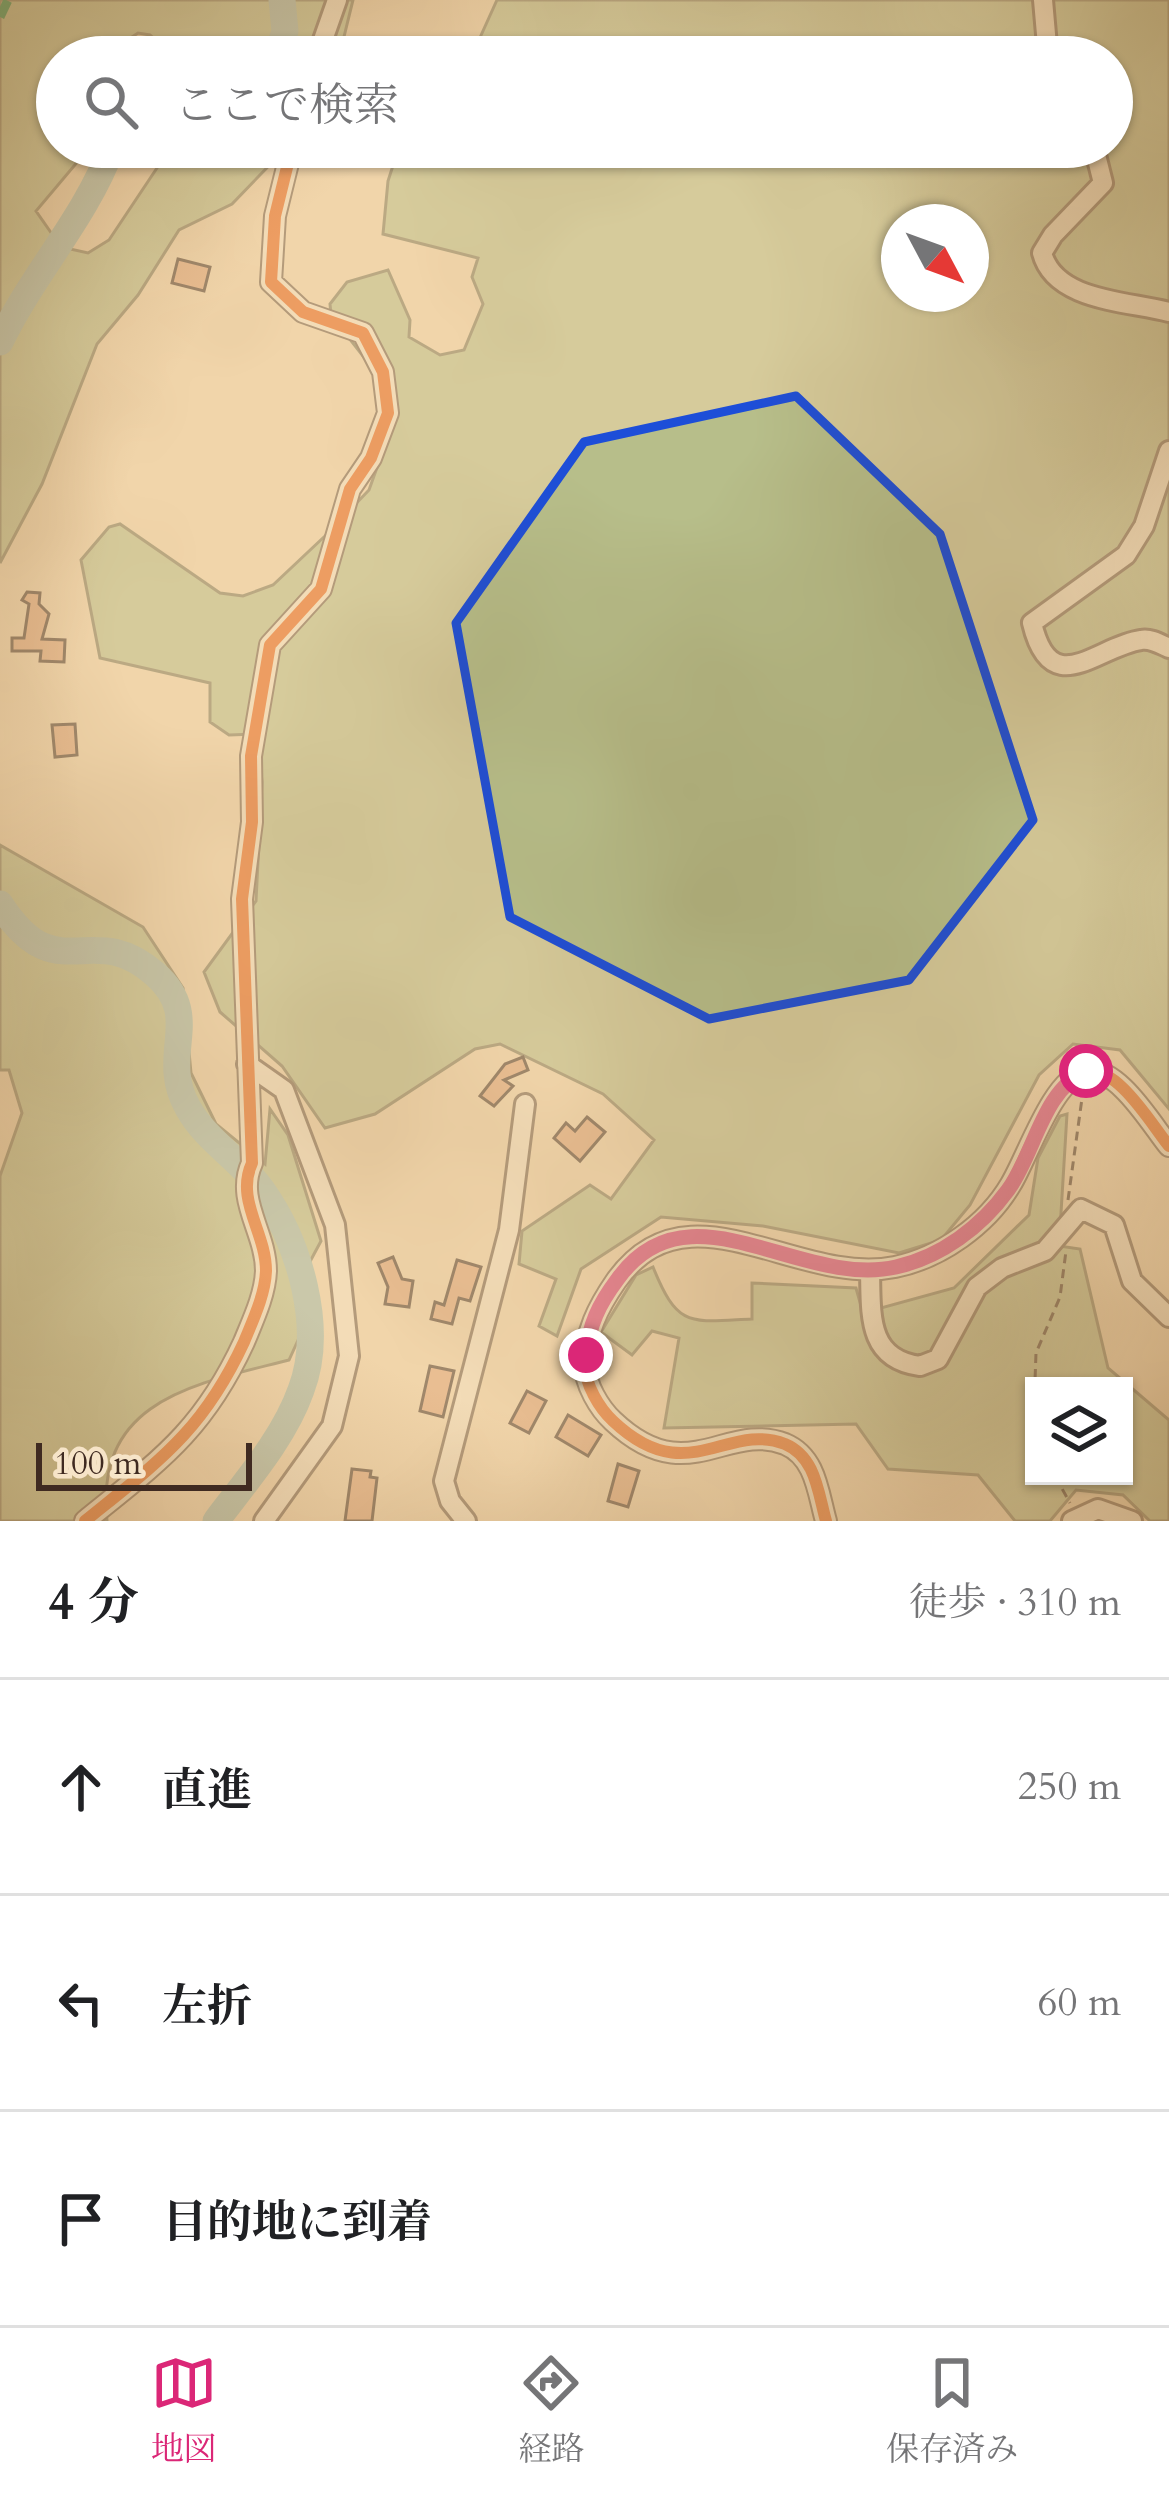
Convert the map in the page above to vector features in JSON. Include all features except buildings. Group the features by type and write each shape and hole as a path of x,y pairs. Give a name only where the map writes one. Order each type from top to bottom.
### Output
{"street":[{"path":"324,36 337,0"},
{"path":"1043,0 1046,36"},
{"path":"85,1521 181,1444 221,1391 257,1312 266,1270 243,1182 252,1163 242,899 252,822 251,756 270,645 321,589 350,489 370,458 388,413 383,373 363,333 303,312 271,282 275,216 287,168"},
{"path":"1099,168 1103,183 1053,235 1042,254 1046,266 1073,289 1169,312"},
{"path":"1169,451 1144,526 1126,555 1032,622 1037,644 1053,661 1077,667 1137,640 1169,647"},
{"path":"247,1064 284,1090 335,1225 349,1356 332,1426 264,1521"},
{"path":"826,1521 815,1476 787,1445 766,1440 676,1454 648,1447 625,1432 593,1394 585,1368 589,1330 633,1257 656,1241 681,1234 831,1268 870,1270 926,1257 978,1222 1009,1189 1066,1081 1086,1071 1110,1077 1169,1146"},
{"path":"466,1521 450,1501 444,1481 509,1230 525,1104"},
{"path":"870,1270 877,1342 884,1353 920,1366 938,1359 977,1287 1002,1268 1045,1250 1081,1209 1114,1225 1132,1281 1169,1317"},
{"path":"1075,1518 1117,1511 1132,1521"}],"path":[{"path":"1035,1377 1036,1353 1060,1297 1068,1243 1064,1228 1086,1071"},
{"path":"1058,1485 1075,1518"}],"highlighted area":[{"path":"796,396 940,534 1033,820 909,980 709,1019 510,917 456,623 584,442"}],"green space":[{"path":"0,0 353,0 344,36 36,36 36,168 72,168 36,211 61,247 88,253 109,240 157,168 267,168 232,204 179,230 138,295 97,344 42,484 0,563"},
{"path":"497,0 1169,0 1169,1109 1120,1050 1073,1044 1039,1075 970,1205 941,1240 899,1253 763,1226 661,1217 581,1269 557,1336 539,1326 556,1279 519,1264 522,1231 590,1185 611,1199 654,1140 603,1094 500,1044 475,1049 375,1114 325,1128 282,1066 220,1012 204,972 256,901 262,782 257,734 229,735 210,722 210,683 100,658 81,560 109,527 120,524 220,593 243,596 273,585 369,490 393,423 391,392 331,315 330,304 347,282 388,270 410,320 409,337 440,355 464,350 483,304 472,277 478,258 383,234 392,168 1133,168 1133,36 481,36"},
{"path":"0,845 143,927 183,988 191,1073 216,1124 265,1164 270,1109 288,1135 321,1241 298,1284 299,1338 289,1360 187,1389 134,1423 117,1448 107,1480 107,1521 0,1521 0,1176 22,1113 9,1070 0,1070"},
{"path":"1067,1114 1059,1246 1080,1249 1108,1368 1119,1377 1025,1377 1025,1485 1133,1485 1133,1389 1169,1420 1169,1521 1150,1521 1123,1495 1076,1490 1050,1521 1015,1521 978,1475 888,1469 856,1424 664,1428 679,1338 652,1331 632,1355 601,1332 636,1275 653,1267 679,1311 714,1321 752,1319 752,1283 856,1288 863,1313 954,1288 1029,1215 1038,1158 1060,1116"}],"waterway":[{"path":"282,0 283,36"},
{"path":"0,342 103,168"},
{"path":"0,904 40,944 132,958 170,990 179,1021 177,1070 188,1108 262,1190 297,1260 310,1340 301,1390 275,1442 216,1521"}],"marked path":[{"path":"0,17 8,0"}],"cycle path":[{"path":"85,1521 195,1422 244,1342 265,1280 265,1257 247,1190 252,1163 242,899 252,822 251,756 270,645 321,589 350,489 371,458 388,413 383,372 363,333 303,312 271,282 275,216 287,168"},
{"path":"826,1521 809,1467 785,1444 764,1439 684,1453 663,1451 639,1441 608,1416 587,1380 585,1365 594,1321 616,1281 645,1252 676,1239 710,1237 858,1269 895,1267 929,1256 976,1226 1001,1199 1051,1104 1072,1078 1084,1072 1096,1072 1120,1086 1169,1146"}],"route":[{"path":"586,1355 589,1330 604,1297 633,1257 656,1241 681,1234 704,1236 831,1268 870,1270 897,1267 955,1241 1009,1189 1066,1081 1086,1071"}]}
